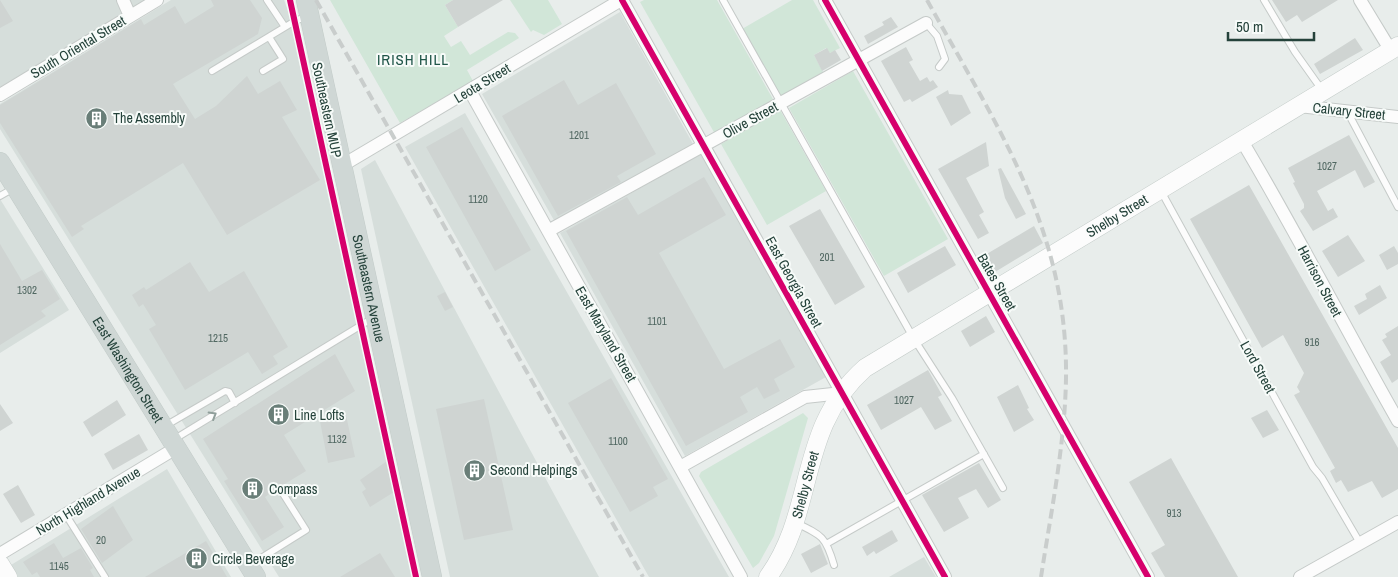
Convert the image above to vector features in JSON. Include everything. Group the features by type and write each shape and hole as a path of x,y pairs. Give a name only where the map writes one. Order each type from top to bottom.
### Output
{"main road":[{"name":"Southeastern Avenue","path":"307,8 432,577"},
{"name":"Shelby Street","path":"768,577 785,550 795,523 817,439 827,416 842,392 872,363 990,295 1394,48"},
{"name":"East Washington Street","path":"0,162 8,192 170,439 252,571"},
{"path":"0,564 8,577"}],"street":[{"path":"123,0 130,16"},
{"name":"South Oriental Street","path":"0,95 157,0"},
{"name":"Leota Street","path":"343,165 621,0"},
{"name":"East Georgia Street","path":"621,0 945,577"},
{"name":"Bates Street","path":"825,0 1148,577"},
{"path":"1360,0 1394,48"},
{"name":"Olive Street","path":"548,231 926,23"},
{"name":"East Maryland Street","path":"470,91 741,577"},
{"name":"Calvary Street","path":"1299,106 1398,117"},
{"name":"Harrison Street","path":"1242,141 1330,295 1347,332 1398,421"},
{"path":"680,467 805,397 842,392"},
{"name":"North Highland Avenue","path":"0,554 66,515 170,439"},
{"path":"1300,577 1398,522"}],"lane":[{"path":"267,0 285,27"},
{"path":"723,0 914,339 1003,488"},
{"path":"1264,0 1295,52 1323,91"},
{"path":"212,71 285,27 307,8"},
{"path":"926,23 937,36 945,59 940,67"},
{"path":"264,71 283,59 269,37"},
{"path":"1346,111 1398,207"},
{"name":"Lord Street","path":"1160,190 1313,466 1360,543"},
{"path":"170,439 376,317"},
{"path":"170,439 225,391 229,392 235,402"},
{"path":"828,543 903,502 984,454"},
{"path":"252,571 306,530 280,489"},
{"path":"66,515 105,577"},
{"path":"795,523 821,535 828,543 834,565"}],"shaded area":[{"path":"0,0 147,0 0,87"},
{"path":"171,0 284,0 298,38 416,577 279,577 0,129 0,104"},
{"path":"620,12 693,144 555,222 482,94"},
{"path":"465,113 729,577 649,577 405,147"},
{"path":"701,154 826,377 685,456 560,233"},
{"path":"375,160 599,577 450,577 361,169"},
{"path":"0,199 69,310 0,353"},
{"path":"167,469 231,577 18,577 11,565"},
{"path":"924,557 936,577 889,577"}],"green space":[{"path":"330,0 453,0 445,5 458,27 444,36 451,47 461,41 470,55 508,32 515,33 519,38 467,70 473,81 400,123"},
{"path":"510,0 548,0 562,24 544,35 533,30 531,32"},
{"path":"644,0 717,0 774,101 715,134 640,2"},
{"path":"792,0 813,0 840,48 830,53 826,48 814,55 823,72 781,97 742,29"},
{"path":"853,71 948,239 884,276 789,108"},
{"path":"780,110 826,191 767,225 721,144"},
{"path":"803,413 808,418 774,536 759,563 753,568 699,476 701,472"}],"building":[{"path":"0,0 13,21 0,28"},
{"name":"The Assembly","path":"211,0 250,0 262,18 258,34 173,84 195,119 216,106 247,76 258,94 280,81 297,110 282,117 320,180 227,235 183,163 81,226 84,229 72,237 0,123 0,105 141,19 144,25 175,6 185,24 214,6"},
{"path":"453,0 503,0 458,27 445,5"},
{"path":"1272,0 1338,0 1302,22 1297,15 1286,22"},
{"path":"891,17 898,27 868,44 864,36 884,25 882,22"},
{"path":"1355,38 1363,50 1320,74 1314,64"},
{"path":"906,47 913,60 909,62 920,81 927,77 930,82 933,80 938,87 912,102 910,99 904,102 881,61"},
{"path":"827,48 830,53 835,50 841,60 822,71 814,55"},
{"path":"564,80 578,105 616,83 656,154 617,176 621,182 558,216 502,116"},
{"path":"948,90 949,94 962,95 971,113 951,126 936,97"},
{"path":"462,127 531,250 495,271 426,147"},
{"path":"1349,135 1375,182 1364,188 1355,170 1317,191 1328,211 1333,208 1338,217 1313,231 1300,211 1304,208 1304,204 1293,183 1295,182 1288,168"},
{"path":"986,142 989,166 966,178 984,212 979,215 989,233 978,239 938,169"},
{"path":"1001,168 1026,214 1016,219 1005,198 998,169"},
{"path":"704,177 726,215 659,253 724,369 780,339 795,367 774,379 780,391 764,399 757,387 740,397 748,412 686,446 566,231 627,197 638,215"},
{"path":"1249,185 1398,448 1398,489 1382,498 1372,481 1348,492 1341,480 1336,483 1330,471 1335,468 1294,395 1300,392 1297,387 1304,373 1283,335 1262,348 1190,219"},
{"path":"820,209 865,287 835,305 789,226"},
{"path":"1034,226 1043,243 995,272 985,255"},
{"path":"1348,235 1365,261 1338,277 1322,251"},
{"path":"0,244 22,281 42,270 60,299 41,311 46,316 0,345"},
{"path":"945,246 956,265 908,293 897,273"},
{"path":"1394,246 1398,253 1398,264 1387,270 1379,255"},
{"path":"190,262 209,292 244,271 288,347 273,356 278,364 262,374 248,352 185,390 149,329 156,325 143,304 139,307 132,295 144,287 146,290"},
{"path":"1380,285 1387,298 1359,315 1354,306 1367,299 1365,294"},
{"path":"445,292 453,307 445,311 437,296"},
{"path":"986,316 995,332 970,347 961,331"},
{"path":"1398,326 1398,379 1392,383 1380,362 1391,355 1382,340 1387,337 1385,334"},
{"name":"Line Lofts","path":"335,354 355,391 284,435 306,471 283,485 278,485 275,490 265,497 284,527 262,541 224,481 228,479 203,439"},
{"path":"928,370 942,395 938,397 952,421 935,430 921,407 881,430 867,405"},
{"path":"611,378 668,479 653,487 658,496 630,512 568,403"},
{"path":"1018,385 1029,408 1027,409 1034,420 1014,432 997,397"},
{"name":"Second Helpings","path":"484,399 513,530 464,540 436,409"},
{"path":"117,400 126,415 92,437 83,422"},
{"path":"0,404 13,423 0,431"},
{"path":"1267,410 1279,430 1263,438 1251,418"},
{"path":"346,415 355,457 328,463 320,421"},
{"path":"139,434 148,450 113,470 104,454"},
{"path":"1171,458 1238,577 1165,577 1151,553 1165,545 1129,482"},
{"path":"387,461 394,492 370,507 362,492 366,489 360,480"},
{"path":"979,463 1001,500 988,508 976,489 958,498 969,518 944,532 922,495"},
{"path":"18,485 35,515 21,523 3,494"},
{"path":"113,506 133,540 102,563 81,529"},
{"path":"892,530 898,541 876,554 874,551 867,556 862,547"},
{"name":"Circle Beverage","path":"206,541 227,577 145,577"},
{"path":"54,543 63,558 81,548 93,568 90,570 94,577 40,577 37,572 32,575 23,562"},
{"path":"820,544 828,564 811,573 801,554"},
{"path":"380,553 395,577 340,577"}],"railway":[{"path":"316,0 643,577"},
{"path":"927,0 1002,135 1041,225 1055,273 1063,324 1066,378 1065,403 1057,478 1041,577"}],"cycle path":[{"name":"Southeastern MUP","path":"290,0 416,577"},
{"path":"622,0 945,577"},
{"path":"825,0 1148,577"}],"place":[{"name":"The Assembly","path":"97,118"},
{"name":"Line Lofts","path":"278,415"},
{"name":"Second Helpings","path":"474,470"},
{"name":"Compass","path":"253,489"},
{"name":"Circle Beverage","path":"196,559"}],"district":[{"name":"IRISH HILL","path":"413,60"}]}
